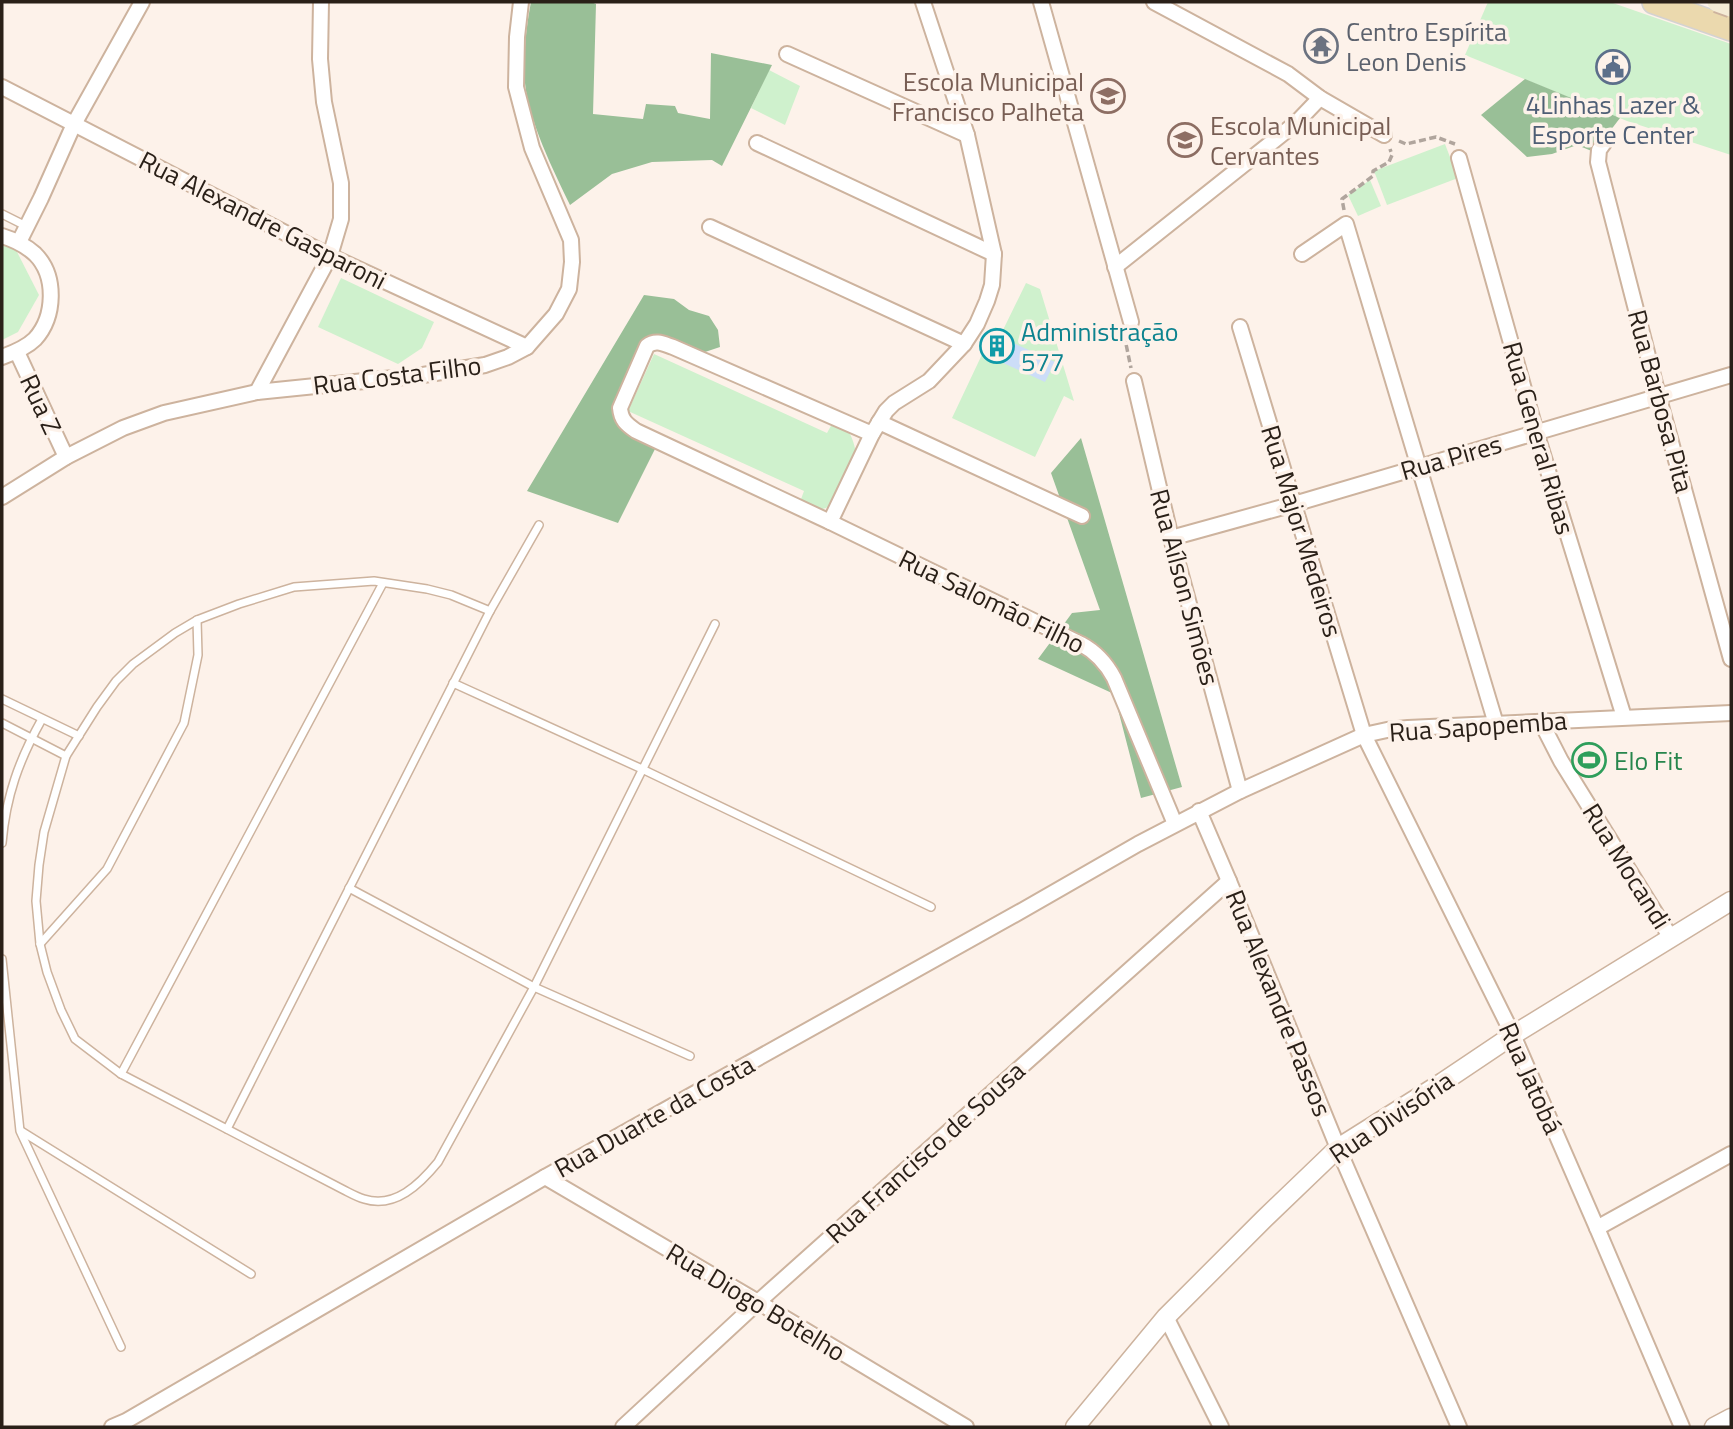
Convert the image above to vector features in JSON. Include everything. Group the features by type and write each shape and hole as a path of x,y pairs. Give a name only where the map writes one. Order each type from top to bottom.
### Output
{"main road":[{"path":"1654,2 1711,11 1723,9 1726,2"},
{"path":"1711,11 1731,7"},
{"path":"1711,11 1731,29"}],"street":[{"path":"19,242 74,124 142,2"},
{"path":"257,392 330,256 341,219 342,196 324,102 320,59 321,2"},
{"name":"Rua Costa Filho","path":"2,497 66,457 123,428 154,417 257,392 485,365 508,357 527,346 556,314 569,289 572,262 571,240 532,148 516,87 521,2"},
{"path":"830,522 886,411 929,381 964,344 977,324 992,285 994,254 967,135 923,2"},
{"path":"1041,2 1131,322"},
{"path":"1154,2 1288,74 1320,98 1384,135"},
{"path":"787,54 967,135"},
{"name":"Rua Alexandre Gasparoni","path":"2,87 330,256 527,346"},
{"path":"1115,267 1296,122 1320,98"},
{"path":"757,143 994,254"},
{"name":"Rua Barbosa Pita","path":"1604,143 1599,150 1598,162 1658,395 1731,659"},
{"name":"Rua General Ribas","path":"1459,158 1536,432 1624,717"},
{"path":"1302,254 1346,224 1496,724"},
{"path":"710,227 964,344"},
{"path":"2,236 19,242 37,256 48,275 51,298 47,320 35,339 17,352 2,357"},
{"name":"Rua Major Medeiros","path":"1240,327 1364,735"},
{"name":"Rua Salomão Filho","path":"1082,516 876,428 659,342 647,346 620,408 621,417 626,424 636,430 1094,652 1114,678 1175,824"},
{"name":"Rua Z","path":"17,352 66,457"},
{"name":"Rua Pires","path":"1171,538 1731,375"},
{"name":"Rua Aílson Simões","path":"1134,381 1171,538 1240,791"},
{"name":"Rua Sapopemba","path":"1199,811 1364,735 1387,730 1731,713"},
{"name":"Rua Mocandi","path":"1541,722 1561,761 1671,938"},
{"name":"Rua Jatobá","path":"1364,735 1513,1035 1682,1427"},
{"name":"Rua Duarte da Costa","path":"112,1427 128,1424 545,1177 1199,811"},
{"name":"Rua Alexandre Passos","path":"1199,811 1338,1148 1459,1427"},
{"name":"Rua Francisco de Sousa","path":"623,1427 758,1302 1229,881"},
{"name":"Rua Divisória","path":"1075,1427 1166,1317 1338,1148 1513,1035 1731,901"},
{"path":"1597,1228 1731,1154"},
{"name":"Rua Diogo Botelho","path":"545,1177 966,1427"},
{"path":"1166,1317 1221,1427"},
{"path":"1714,1427 1731,1418"}],"lane":[{"path":"2,214 27,226"},
{"path":"227,1129 489,611 539,525"},
{"path":"489,611 427,589 374,581 294,587 197,620 133,664 109,690 66,756 44,832 38,865 36,901 40,944 47,972 75,1039 121,1074 366,1200 384,1201 402,1196 423,1180 438,1162 534,987 715,624"},
{"path":"121,1074 383,583"},
{"path":"40,944 107,869 184,723 198,655 197,620"},
{"path":"453,683 642,769 930,907"},
{"path":"2,699 79,736"},
{"path":"2,843 15,775 42,719"},
{"path":"2,723 66,756"},
{"path":"349,888 534,987 690,1056"},
{"path":"2,959 20,1131 121,1347"},
{"path":"20,1131 251,1274"}],"path":[{"path":"1384,135 1406,144 1436,137 1455,144 1459,158"},
{"path":"1346,224 1342,199 1373,176 1373,171 1390,162 1392,155 1384,135"},
{"path":"1129,358 1126,344 1131,322"}],"green space":[{"path":"531,2 596,4 593,114 643,119 646,104 675,106 678,113 710,119 711,53 772,65 722,166 712,160 652,162 612,174 570,205 543,145 527,97 525,52"},
{"name":"4Linhas Lazer & Esporte Center","path":"1488,2 1610,2 1731,44 1731,155 1627,121 1465,55"},
{"path":"769,70 800,86 785,125 751,108"},
{"path":"1525,79 1620,118 1594,152 1577,145 1552,154 1527,157 1481,115"},
{"path":"1445,144 1458,178 1387,205 1374,171"},
{"path":"1370,180 1381,206 1358,216 1348,195"},
{"path":"2,244 15,248 39,295 18,332 2,340"},
{"path":"341,278 434,322 422,348 398,364 318,327"},
{"path":"1026,283 1040,289 1074,401 1064,396 1035,457 952,418 995,327 1003,330"},
{"path":"644,295 674,299 689,310 709,316 718,330 720,347 699,354 656,335 620,408 641,433 659,441 618,523 527,491"},
{"path":"654,354 827,433 832,424 849,432 855,449 855,459 829,505 822,509 810,507 800,502 804,491 628,411"},
{"path":"1081,438 1182,787 1141,798 1114,694 1038,659 1072,613 1100,610 1051,473"}],"water":[{"path":"1011,342 1055,362 1045,382 1001,362"}],"place":[{"name":"Centro Espírita Leon Denis","path":"1321,46"},
{"name":"4Linhas Lazer & Esporte Center","path":"1613,67"},
{"name":"Escola Municipal Francisco Palheta","path":"1108,96"},
{"name":"Escola Municipal Cervantes","path":"1185,140"},
{"name":"Administração 577","path":"997,346"},
{"name":"Elo Fit","path":"1589,760"}]}
